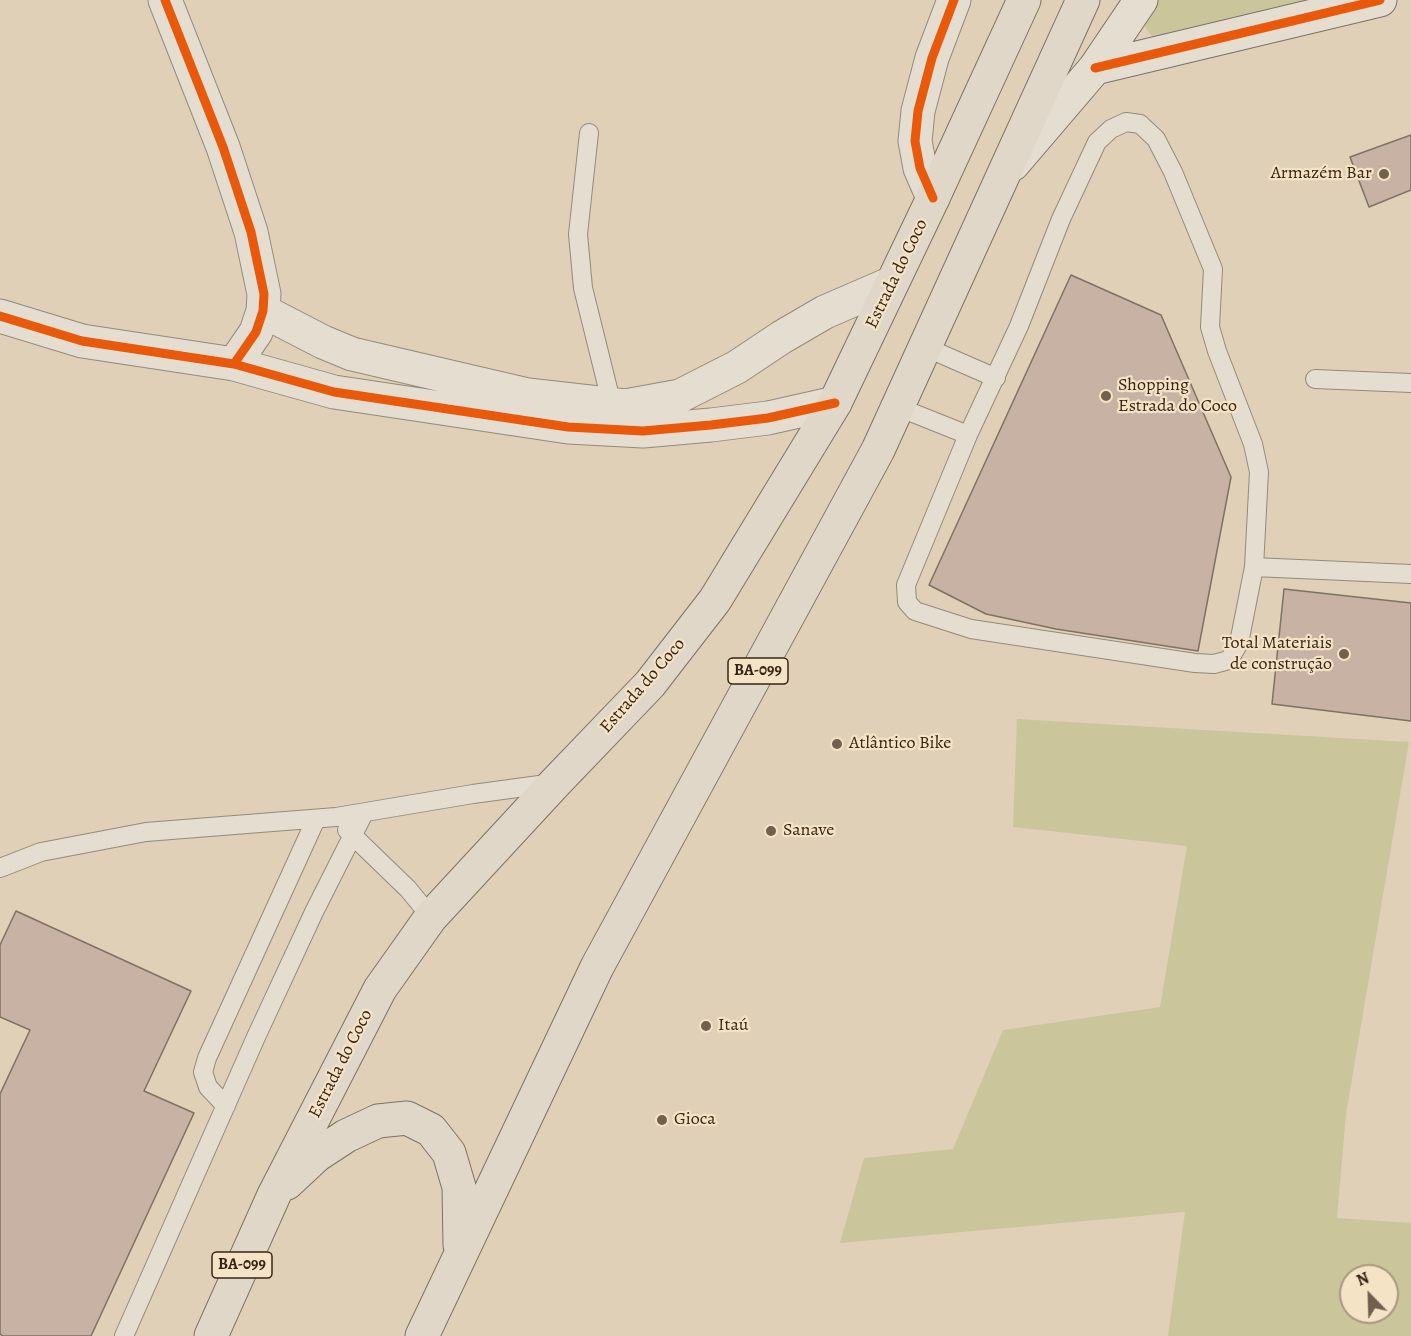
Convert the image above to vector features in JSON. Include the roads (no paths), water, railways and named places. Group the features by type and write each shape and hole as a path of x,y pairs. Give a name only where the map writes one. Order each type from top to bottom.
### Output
{"highway":[{"name":"Estrada do Coco","path":"211,1336 274,1195 380,989 431,917 650,684 715,600 835,404 1024,0"},
{"name":"BA-099","path":"422,1336 597,967 878,450 1083,0"},
{"path":"274,1195 318,1155 346,1136 378,1121 407,1118 431,1130 449,1153 459,1186 460,1253"}],"street":[{"path":"165,0 223,147 251,232 264,294 263,311 256,332 234,364"},
{"path":"933,198 920,168 915,141 918,111 932,58 954,0"},
{"path":"1002,177 1095,68 1141,0"},
{"path":"1095,68 1380,0"},
{"path":"0,316 82,341 234,364 334,392 568,427 610,417 625,406 680,396 737,367 825,312 892,283"},
{"path":"263,311 323,342 352,354 528,395 610,417 643,431 768,418 835,404"},
{"path":"462,412 468,380"}],"lane":[{"path":"1126,122 1140,124 1156,139 1173,172 1213,269 1210,327 1253,444 1259,472 1254,567 1239,643 1229,660 1214,664 1195,663 971,629 915,611 906,602 906,585 968,435 996,378 1061,219 1097,142 1111,129 1126,122"},
{"path":"589,133 578,234 583,288 610,417"},
{"path":"925,347 996,378"},
{"path":"1315,379 1411,383"},
{"path":"898,407 968,435"},
{"path":"1254,567 1411,574"},
{"path":"0,868 41,852 146,832 336,817 555,783"},
{"path":"124,1336 314,912 364,813"},
{"path":"336,817 353,837 408,889 431,917"},
{"path":"226,1106 208,1087 203,1072 207,1058 316,819"}],"place":[{"name":"Armazém Bar","path":"1384,174"},
{"name":"Shopping Estrada do Coco","path":"1106,396"},
{"name":"Total Materiais de construção","path":"1344,654"},
{"name":"Atlântico Bike","path":"837,744"},
{"name":"Sanave","path":"771,831"},
{"name":"Itaú","path":"706,1026"},
{"name":"Gioca","path":"662,1120"}]}
